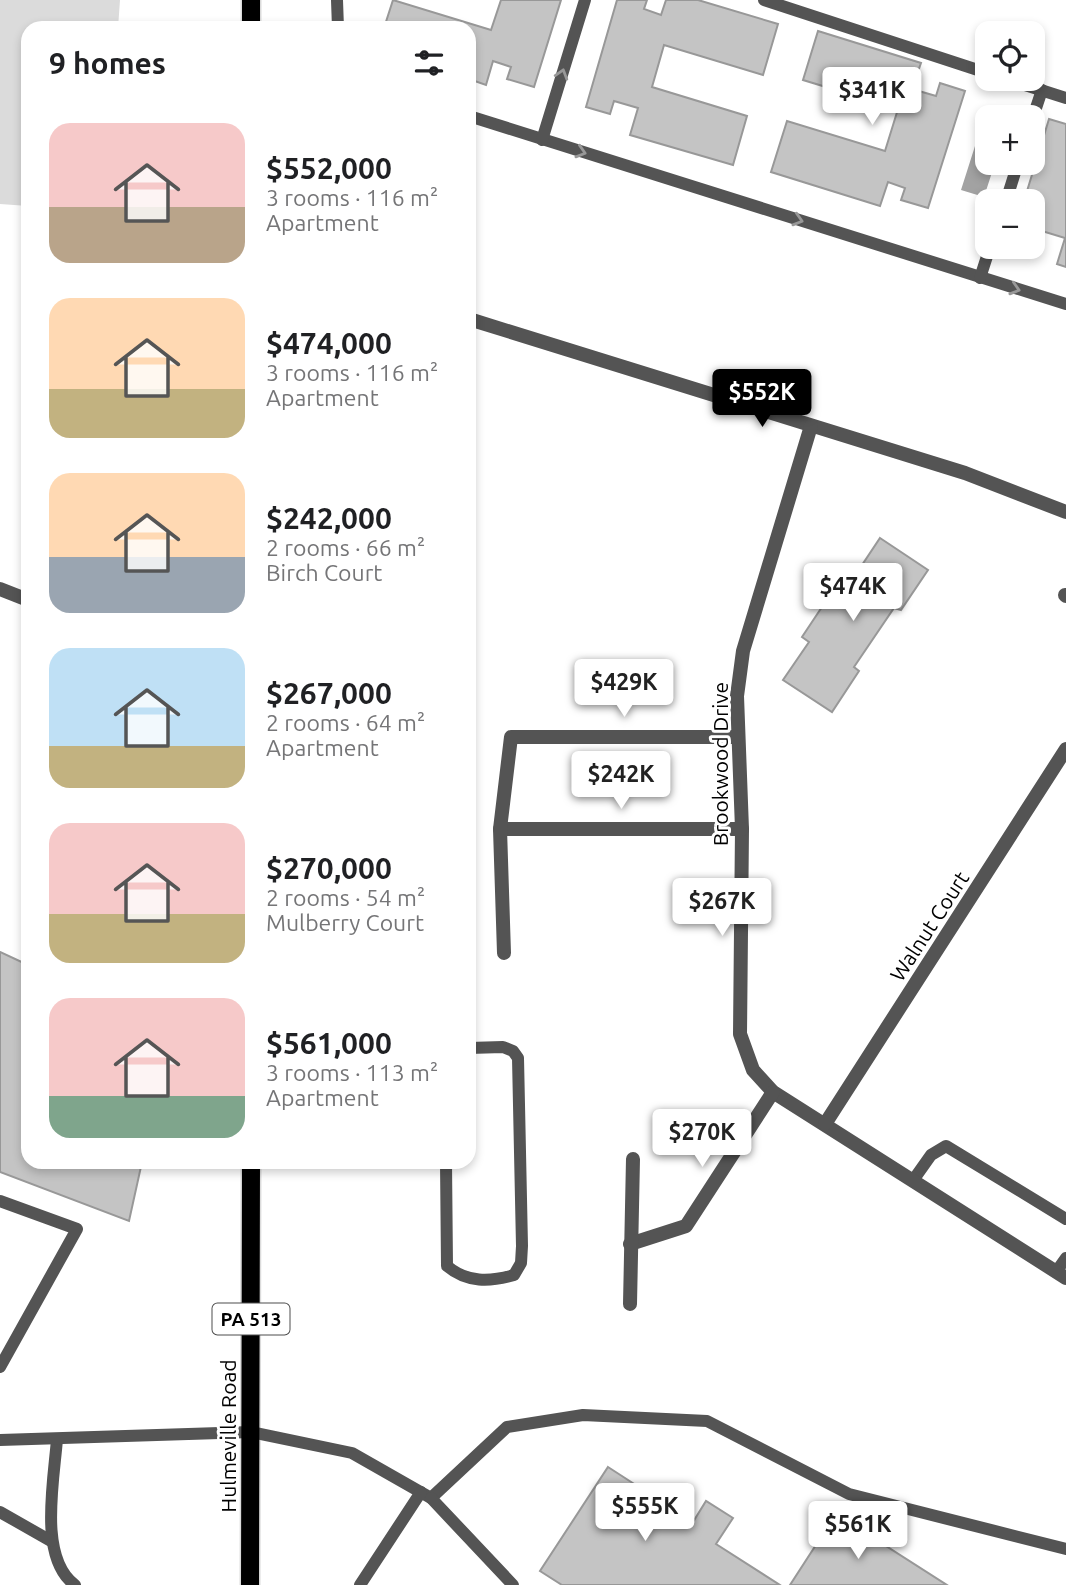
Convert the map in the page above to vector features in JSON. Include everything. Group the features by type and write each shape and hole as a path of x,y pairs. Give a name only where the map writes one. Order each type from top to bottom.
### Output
{"main road":[{"path":"251,0 251,21"},
{"name":"Hulmeville Road","path":"250,1585 251,1169"}],"street":[{"path":"476,321 965,473 1066,512"},
{"name":"Brookwood Drive","path":"811,426 743,652 737,696 742,829 740,1034 753,1070 773,1092 914,1179 1061,1275"},
{"path":"0,589 21,597"},
{"path":"504,953 500,829 511,737 737,737"},
{"name":"Walnut Court","path":"825,1124 1066,750"},
{"path":"500,829 742,829"},
{"path":"631,1244 686,1226 773,1092"},
{"path":"630,1304 633,1159"}],"lane":[{"path":"337,0 338,21"},
{"path":"542,140 585,0"},
{"path":"764,0 975,68"},
{"path":"1045,91 1066,98"},
{"path":"476,118 1066,304"},
{"path":"980,278 986,259"},
{"path":"446,1169 447,1266 458,1275 474,1280 498,1280 514,1275 521,1263 522,1246 518,1058 513,1051 503,1047 476,1048"},
{"path":"914,1179 931,1155 946,1146 1066,1219"},
{"path":"0,1201 77,1229 0,1367"},
{"path":"1061,1275 1066,1258"},
{"path":"360,1585 426,1495 507,1427 583,1415 707,1422 849,1494 1066,1549"},
{"path":"0,1440 251,1432 352,1453 426,1495 513,1585"},
{"path":"57,1439 51,1541 59,1568 75,1585"},
{"path":"0,1511 51,1541"}],"shaded area":[{"path":"0,0 120,0 118,21 21,21 21,206 0,204"},
{"path":"975,146 975,175 991,175 987,189 975,189 975,194 961,190"}],"building":[{"path":"393,0 462,21 386,21"},
{"path":"501,0 561,0 534,87 507,79 511,67 493,61 486,85 476,81 476,25 491,30"},
{"path":"617,0 647,0 644,9 661,15 666,0 698,0 778,24 763,75 664,45 652,87 747,116 733,165 630,135 638,108 614,101 610,114 586,107"},
{"path":"818,31 921,63 912,89 936,96 940,83 965,91 928,208 901,200 905,188 888,182 880,206 771,172 787,121 885,151 898,109 803,80"},
{"path":"1049,119 1066,124 1066,267 1057,264 1065,238 1045,232 1045,189 1028,189 1032,175 1045,175 1045,132"},
{"path":"880,538 928,570 901,610 894,608 854,667 859,671 832,712 783,680 809,642 802,637 846,571 854,577"},
{"path":"0,952 21,962 21,1169 140,1169 129,1221 0,1172"},
{"path":"608,1467 693,1522 706,1501 733,1518 716,1544 780,1585 562,1585 540,1571"},
{"path":"836,1514 947,1585 790,1585"}]}
